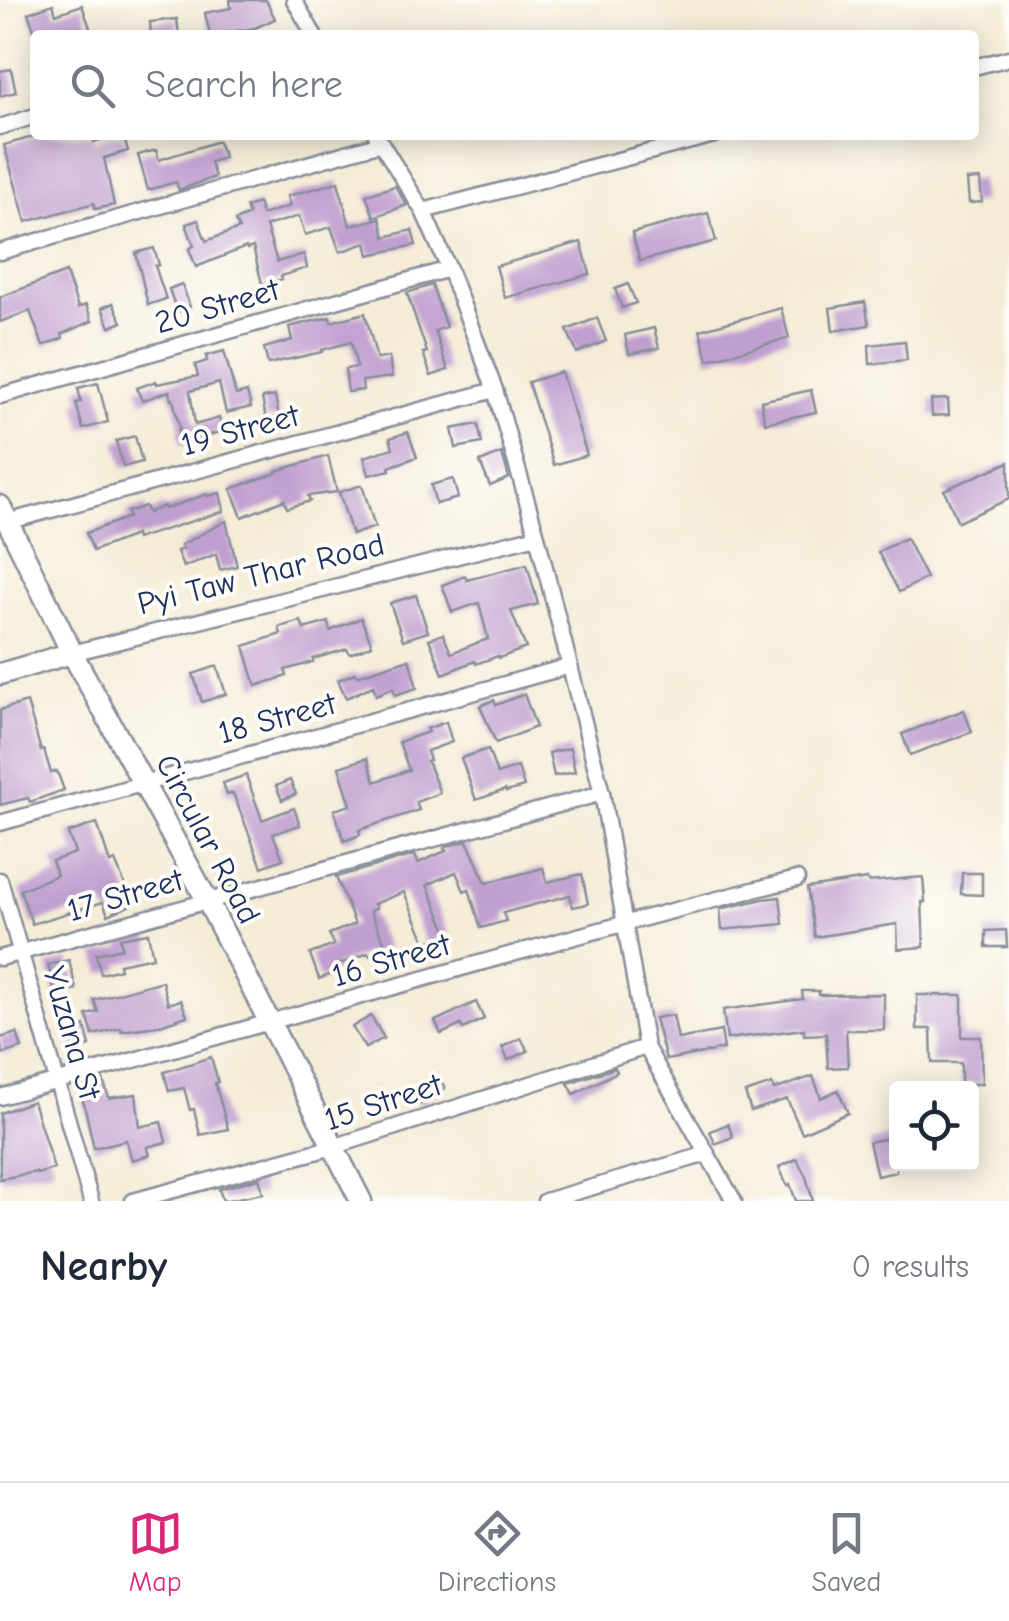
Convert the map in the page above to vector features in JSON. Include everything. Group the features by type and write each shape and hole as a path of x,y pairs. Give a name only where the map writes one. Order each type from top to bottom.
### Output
{"main road":[{"name":"Circular Road","path":"3,517 207,900 361,1201"},
{"name":"Pyi Taw Thar Road","path":"0,674 72,652"}],"street":[{"path":"294,0 310,30"},
{"path":"979,66 1009,58"},
{"path":"0,127 30,118"},
{"path":"0,252 375,140"},
{"path":"379,140 423,210 495,390 537,536 602,793 646,1047 734,1201"},
{"path":"423,210 695,140"},
{"name":"20 Street","path":"0,396 449,269"},
{"name":"19 Street","path":"3,517 495,390"},
{"name":"Pyi Taw Thar Road","path":"72,652 537,536"},
{"name":"18 Street","path":"0,824 570,666"},
{"name":"17 Street","path":"0,958 602,793"},
{"name":"16 Street","path":"0,1097 624,922 797,879"},
{"name":"Yuzana St","path":"0,880 91,1201"},
{"name":"15 Street","path":"133,1201 333,1147 646,1047"},
{"path":"545,1201 707,1154"}],"building":[{"path":"230,0 266,0 275,19 255,28 209,30 205,13 231,8"},
{"path":"53,4 56,14 82,5 90,28 34,30 28,13"},
{"path":"177,19 178,30 151,30 150,22"},
{"path":"11,69 16,92 0,96 0,71"},
{"path":"30,138 125,140 128,151 104,158 114,205 95,209 94,203 26,222 4,145"},
{"path":"218,141 224,158 210,162 215,177 179,190 176,182 148,190 138,155 156,150 159,160"},
{"path":"980,179 982,202 969,203 967,180"},
{"path":"338,182 350,226 380,218 385,237 412,230 416,245 369,255 366,243 340,252 331,227 305,235 299,216 266,226 277,262 304,254 307,268 262,284 253,247 196,267 186,224 198,220 206,241 239,229 235,221 249,215 246,207 258,203 262,215 290,206 287,196"},
{"path":"395,186 407,205 374,217 366,195"},
{"path":"708,213 716,241 640,261 632,233"},
{"path":"581,242 590,274 505,298 496,266"},
{"path":"154,248 159,265 155,266 166,299 148,305 136,253"},
{"path":"66,272 78,308 86,305 92,321 43,346 30,311 0,322 0,297"},
{"path":"182,284 190,307 177,312 169,289"},
{"path":"628,284 636,303 622,308 615,289"},
{"path":"432,285 446,327 435,331 448,370 431,376 407,293"},
{"path":"865,302 869,325 833,331 830,308"},
{"path":"113,303 122,322 110,327 102,308"},
{"path":"781,308 789,338 708,360 700,330"},
{"path":"365,313 377,359 389,357 392,377 362,381 363,390 348,392 345,369 357,367 351,342 268,364 264,348 292,340 289,327"},
{"path":"597,318 606,341 577,353 567,330"},
{"path":"654,328 659,348 629,354 625,335"},
{"path":"905,341 907,360 870,364 869,345"},
{"path":"224,351 236,395 247,392 251,407 226,413 219,383 190,391 195,425 219,418 223,431 181,445 169,391 142,401 137,388 156,381 157,384 198,376 195,365 207,361 206,356"},
{"path":"561,372 587,455 554,465 528,382"},
{"path":"98,383 108,422 83,429 76,403 81,402 78,388"},
{"path":"811,390 816,412 765,423 761,401"},
{"path":"275,396 279,417 266,419 262,398"},
{"path":"948,399 949,415 932,416 931,400"},
{"path":"478,424 482,443 456,448 452,429"},
{"path":"408,432 417,457 369,475 364,457 393,448 390,438"},
{"path":"135,436 142,462 123,467 116,441"},
{"path":"502,453 509,478 490,486 480,462"},
{"path":"328,456 337,492 308,496 310,501 287,508 284,500 242,517 231,489"},
{"path":"1009,462 1009,499 958,522 944,490"},
{"path":"453,479 458,498 436,504 431,485"},
{"path":"362,485 375,527 352,535 339,492"},
{"path":"220,493 224,511 136,539 135,535 93,551 86,533 129,517 127,512 145,506 148,513"},
{"path":"226,521 237,566 220,570 216,554 183,567 177,551 183,549 181,545"},
{"path":"906,538 926,578 899,592 878,552"},
{"path":"527,564 538,604 511,611 526,648 443,674 429,639 443,634 451,653 488,639 479,603 452,612 442,585 465,576 467,580"},
{"path":"416,595 428,632 403,640 390,603"},
{"path":"361,618 372,645 350,654 347,649 313,659 285,670 287,676 256,686 244,646 281,634 279,627 301,621 304,629 328,622 330,631"},
{"path":"409,659 417,688 395,695 393,688 376,695 373,686 346,698 338,680"},
{"path":"217,666 226,694 202,702 193,674"},
{"path":"524,694 536,727 496,743 480,706 494,700 496,705"},
{"path":"27,702 41,751 44,750 51,773 57,771 64,790 30,802 28,798 0,805 0,710"},
{"path":"964,710 972,732 910,755 902,734"},
{"path":"446,722 452,742 427,751 440,793 416,802 419,810 359,830 360,835 344,841 334,810 351,805 339,767 367,758 375,782 409,770 399,742"},
{"path":"570,748 575,772 554,776 549,753"},
{"path":"488,749 497,774 518,767 524,787 476,800 461,758"},
{"path":"246,775 262,820 294,808 300,825 273,834 283,859 262,867 233,793 227,795 223,783"},
{"path":"290,780 296,794 282,800 276,786"},
{"path":"97,823 110,863 115,861 133,904 108,915 103,902 32,924 20,890 57,875 52,861 75,853 68,833"},
{"path":"467,841 486,883 543,868 547,882 582,874 588,904 573,907 570,895 503,913 506,921 481,928 469,889 464,891 456,872 427,885 448,933 426,943 404,892 374,904 376,908 370,911 387,948 335,966 337,972 319,979 310,954 334,945 329,934 355,924 336,877 415,855 418,863 446,851 447,846"},
{"path":"962,873 982,873 982,895 961,894"},
{"path":"923,877 924,947 898,949 897,924 815,937 807,888 867,879 868,882"},
{"path":"780,897 783,924 722,930 720,909"},
{"path":"1006,930 1007,947 986,947 986,931"},
{"path":"148,933 153,957 119,964 120,969 101,974 96,954 122,948 120,938"},
{"path":"69,960 76,989 55,994 48,965"},
{"path":"162,981 168,1004 181,1000 187,1016 157,1026 121,1028 93,1035 87,1015 98,1012 94,1000"},
{"path":"802,991 819,991 819,995 884,994 884,1030 846,1030 848,1067 828,1068 826,1034 804,1035 804,1029 727,1039 723,1010 803,999"},
{"path":"917,995 962,995 962,1037 981,1037 982,1084 961,1081 961,1063 932,1063 931,1029 917,1029"},
{"path":"476,1002 484,1019 441,1034 435,1021"},
{"path":"673,1015 678,1039 721,1031 724,1049 666,1060 655,1018"},
{"path":"371,1016 384,1038 365,1048 352,1027"},
{"path":"85,1026 90,1046 74,1051 69,1031"},
{"path":"17,1033 22,1048 2,1054 0,1038"},
{"path":"521,1038 528,1051 508,1060 502,1047"},
{"path":"211,1057 228,1129 200,1135 184,1088 169,1091 164,1072"},
{"path":"615,1068 617,1072 574,1094 568,1083"},
{"path":"813,1076 821,1098 838,1090 848,1113 802,1133 787,1099 751,1111 745,1093 772,1084 774,1090"},
{"path":"439,1077 445,1088 420,1104 413,1093"},
{"path":"103,1080 109,1098 136,1094 140,1127 161,1122 166,1142 147,1147 150,1155 132,1160 126,1140 94,1148 77,1087"},
{"path":"33,1101 54,1169 0,1179 0,1113"},
{"path":"728,1124 733,1137 715,1144 710,1131"},
{"path":"889,1138 889,1171 896,1172 877,1176 869,1142"},
{"path":"797,1159 813,1201 796,1201 779,1167"},
{"path":"259,1178 263,1193 223,1201 219,1189"}]}
